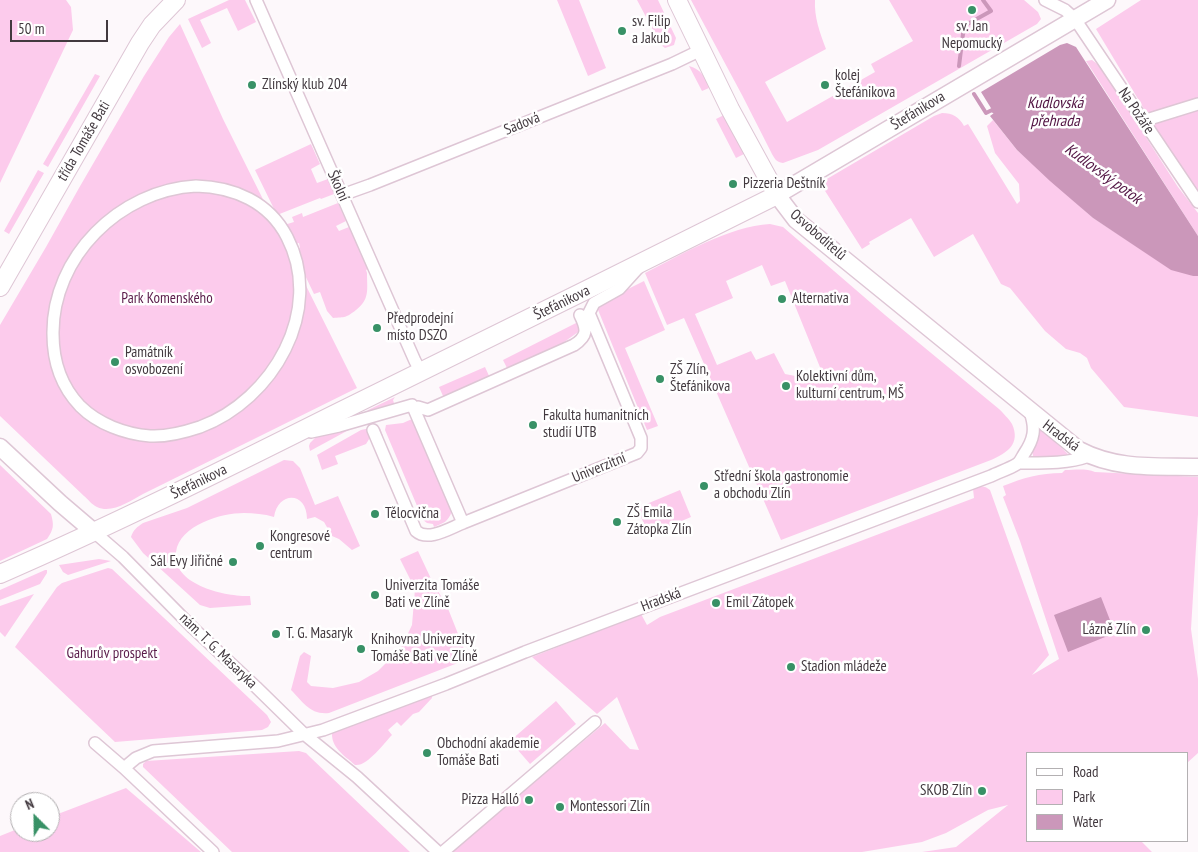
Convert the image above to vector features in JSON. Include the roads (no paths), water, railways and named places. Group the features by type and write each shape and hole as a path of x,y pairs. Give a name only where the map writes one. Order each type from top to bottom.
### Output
{"main road":[{"name":"třída Tomáše Bati","path":"0,287 140,43 152,25 176,0"},
{"name":"Osvoboditelů","path":"677,0 730,109 777,195"},
{"name":"Štefánikova","path":"0,574 193,485 777,195"}],"street":[{"name":"Školní","path":"256,0 421,372"},
{"path":"1045,0 1065,10 1076,19"},
{"name":"Štefánikova","path":"777,195 1107,0"},
{"name":"Na Požáře","path":"1076,19 1198,202"},
{"name":"Sadová","path":"342,195 663,68 701,50"},
{"path":"1143,121 1198,104"},
{"path":"196,186 228,190 267,210 282,228 293,249 298,265 300,288 297,318 290,338 269,376 250,395 222,416 202,426 182,432 162,436 143,435 115,428 93,417 76,402 66,387 56,366 53,337 54,314 58,294 69,268 90,238 108,222 137,202 158,193 178,188 196,186"},
{"name":"Osvoboditelů","path":"777,195 796,220 902,305 1030,412"},
{"name":"Univerzitní","path":"373,430 416,531 420,534 432,536 637,453 640,451 641,438 590,311 594,303 620,289 641,264"},
{"path":"418,407 428,410 574,345 581,340 585,333 585,327 580,315"},
{"path":"292,436 375,417 412,405 463,523"},
{"name":"Hradská","path":"1030,412 1072,445 1089,456 1106,462 1123,465 1198,467"},
{"name":"Hradská","path":"1018,463 1033,437 1033,420 1030,412"},
{"name":"nám. T. G. Masaryka","path":"0,447 60,503 123,556 193,628 304,734 357,777 438,852"},
{"name":"Hradská","path":"124,768 136,758 153,751 278,741 322,730 991,476 1018,463 1074,461 1089,456"},
{"path":"443,852 595,722"},
{"path":"95,743 213,852"}],"water":[{"name":"Kudlovská přehrada","path":"1067,43 1076,47 1198,236 1198,276 1171,270 1093,218 1017,150 990,116 994,113 981,92 1060,45"},
{"path":"1101,597 1115,633 1068,652 1054,615"}],"waterway":[{"name":"Kudlovský potok","path":"959,66 964,26 991,11 983,0"},
{"name":"Kudlovský potok","path":"974,94 986,113 992,110 995,112"}],"place":[{"name":"sv. Jan Nepomucký","path":"972,10"},
{"name":"sv. Filip a Jakub","path":"622,31"},
{"name":"Zlínský klub 204","path":"252,85"},
{"name":"kolej Štefánikova","path":"825,85"},
{"name":"Pizzeria Deštník","path":"733,184"},
{"name":"Alternativa","path":"782,299"},
{"name":"Předprodejní místo DSZO","path":"377,328"},
{"name":"Památník osvobození","path":"115,362"},
{"name":"ZŠ Zlín, Štefánikova","path":"660,379"},
{"name":"Kolektivní dům, kulturní centrum, MŠ","path":"786,386"},
{"name":"Fakulta humanitních studií UTB","path":"533,425"},
{"name":"Střední škola gastronomie a obchodu Zlín","path":"704,486"},
{"name":"Tělocvična","path":"375,514"},
{"name":"ZŠ Emila Zátopka Zlín","path":"617,522"},
{"name":"Kongresové centrum","path":"260,546"},
{"name":"Sál Evy Jiřičné","path":"233,562"},
{"name":"Univerzita Tomáše Bati ve Zlíně","path":"375,595"},
{"name":"Emil Zátopek","path":"716,603"},
{"name":"Lázně Zlín","path":"1146,630"},
{"name":"T. G. Masaryk","path":"276,634"},
{"name":"Knihovna Univerzity Tomáše Bati ve Zlíně","path":"361,649"},
{"name":"Stadion mládeže","path":"791,667"},
{"name":"Obchodní akademie Tomáše Bati","path":"427,753"},
{"name":"SKOB Zlín","path":"982,791"},
{"name":"Pizza Halló","path":"529,800"},
{"name":"Montessori Zlín","path":"560,807"}],"park label":[{"name":"Park Komenského","path":"167,299"},
{"name":"Gahurův prospekt","path":"112,654"}]}
